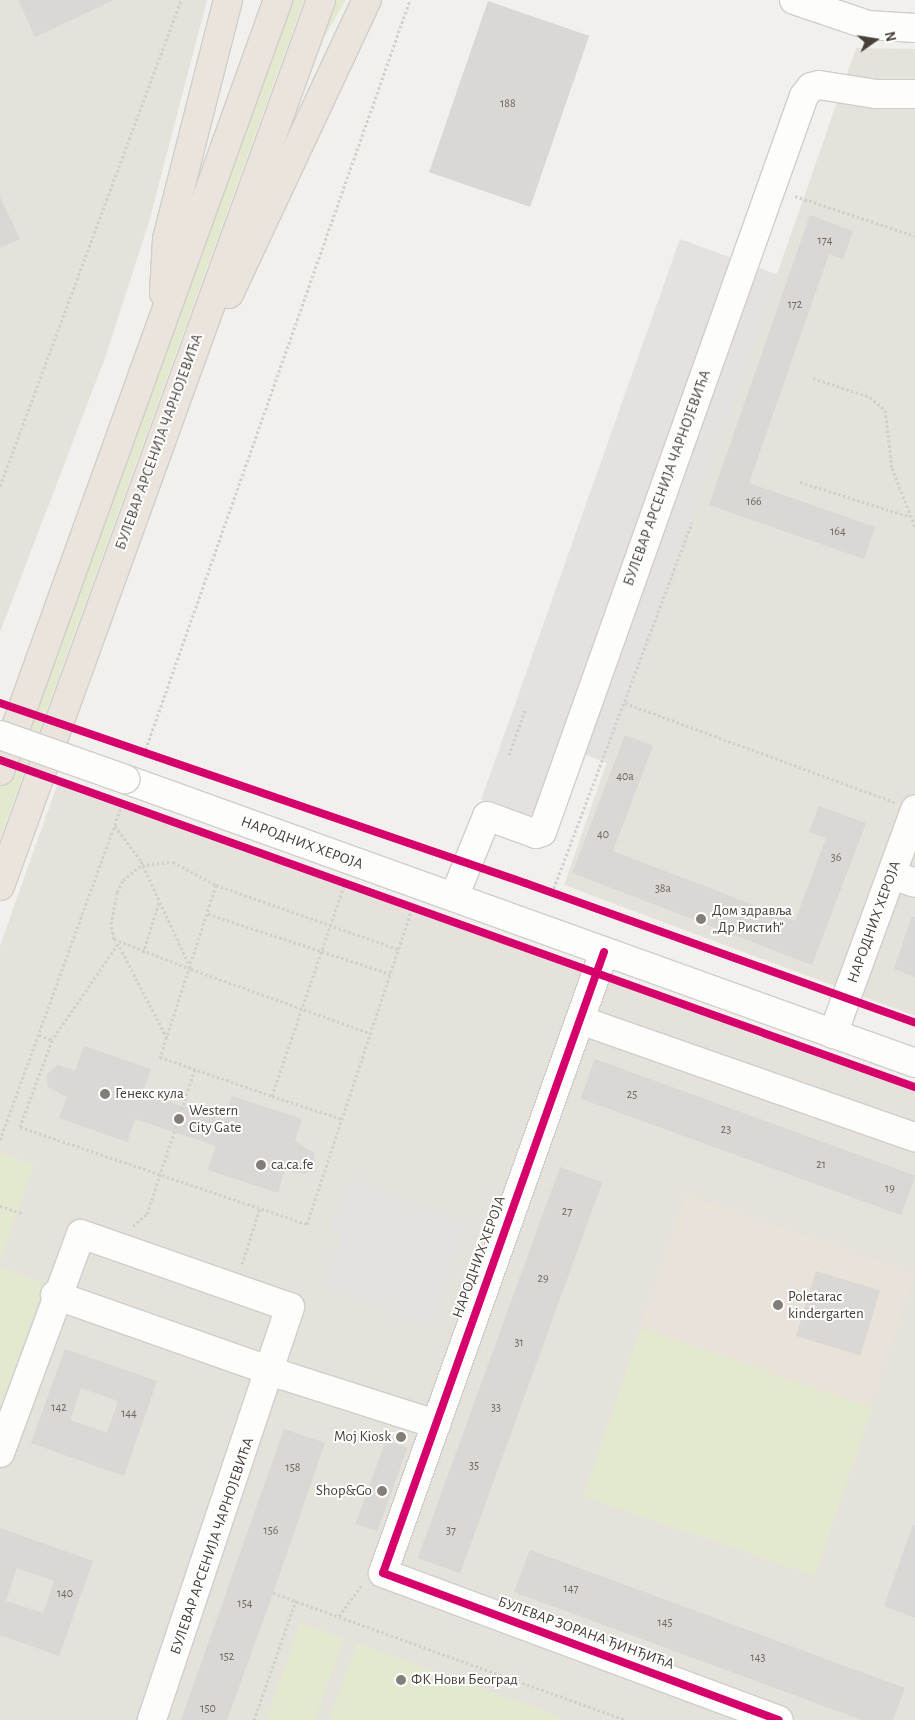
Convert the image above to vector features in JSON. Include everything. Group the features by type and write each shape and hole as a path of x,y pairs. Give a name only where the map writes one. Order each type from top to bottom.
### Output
{"highway":[{"path":"166,308 163,281 167,239 228,0"},
{"path":"0,771 278,0"},
{"name":"БУЛЕВАР АРСЕНИЈА ЧАРНОЈЕВИЋА","path":"0,886 200,329 321,0"},
{"path":"200,329 228,298 367,0"}],"street":[{"path":"794,0 868,24 915,28"},
{"name":"БУЛЕВАР АРСЕНИЈА ЧАРНОЈЕВИЋА","path":"454,897 487,816 536,834 542,832 654,510 773,188 804,96 811,87 830,85 876,94 915,94"},
{"name":"НАРОДНИХ ХЕРОЈА","path":"0,735 119,794 454,897 915,1063"},
{"name":"НАРОДНИХ ХЕРОЈА","path":"833,1034 903,879 906,806"},
{"name":"НАРОДНИХ ХЕРОЈА","path":"383,1573 604,952"},
{"path":"580,1020 915,1138"},
{"name":"БУЛЕВАР АРСЕНИЈА ЧАРНОЈЕВИЋА","path":"55,1295 81,1234 290,1307 152,1720"},
{"path":"0,1453 55,1295 270,1371 436,1424"},
{"name":"БУЛЕВАР ЗОРАНА ЂИНЂИЋА","path":"383,1573 779,1720"}],"path":[{"path":"0,486 180,0"},
{"path":"144,754 410,0"},
{"path":"773,188 915,236"},
{"path":"813,378 870,397 884,410 892,468 915,527"},
{"path":"800,482 912,518"},
{"path":"552,893 692,523"},
{"path":"625,703 906,806"},
{"path":"509,755 525,710"},
{"path":"135,751 153,757"},
{"path":"119,794 134,807"},
{"path":"0,1140 115,826 119,794"},
{"path":"115,826 142,864 191,969"},
{"path":"167,1038 110,931 117,892 123,880 142,864 173,862 216,885 398,949"},
{"path":"336,878 346,879 354,885"},
{"path":"272,1096 300,1009 346,879"},
{"path":"216,885 191,969 160,1057 342,1119"},
{"path":"543,890 562,896"},
{"path":"143,953 159,902"},
{"path":"404,903 422,909"},
{"path":"118,944 52,1040 20,1127 307,1224 412,906"},
{"path":"208,914 390,974"},
{"path":"118,944 370,1033"},
{"path":"39,1035 52,1040"},
{"path":"130,1228 145,1219 195,1069"},
{"path":"0,1206 22,1213"},
{"path":"245,1256 260,1208"},
{"path":"273,1592 626,1720"},
{"path":"254,1720 296,1600"}],"shaded area":[{"path":"0,0 207,0 149,222 105,358 0,632"},
{"path":"856,48 915,49 915,1016 564,885"},
{"path":"680,239 778,275 608,763 583,754 556,828 481,800"},
{"path":"60,777 915,1087 915,1720 0,1720 0,946"},
{"path":"349,1179 469,1221 432,1327 323,1288 341,1235 330,1231"},
{"name":"Poletarac kindergarten","path":"686,1195 915,1274 869,1406 640,1327"}],"green space":[{"path":"288,0 304,0 0,839 0,786"},
{"path":"332,0 346,0 309,63"},
{"path":"0,1153 34,1165 0,1262"},
{"path":"0,1267 45,1283 0,1409"},
{"path":"641,1328 873,1408 815,1576 583,1496"},
{"path":"300,1623 344,1638 315,1720 266,1720"},
{"name":"ФК Нови Београд","path":"357,1643 561,1717 560,1720 329,1720"}],"building":[{"path":"18,0 114,0 35,37"},
{"path":"488,1 589,36 530,207 429,172"},
{"path":"0,197 20,239 0,248"},
{"path":"810,215 853,231 843,259 829,254 749,483 875,527 864,559 709,505"},
{"path":"625,735 653,746 613,851 795,921 826,838 809,832 819,806 866,823 812,965 572,873"},
{"path":"912,916 915,917 915,977 894,969"},
{"path":"84,1046 151,1069 143,1093 224,1120 232,1096 302,1119 295,1141 314,1153 315,1167 305,1174 285,1170 278,1193 208,1170 216,1146 135,1119 127,1142 59,1118 67,1097 48,1087 46,1075 58,1065 75,1071"},
{"path":"595,1059 915,1175 901,1215 581,1098"},
{"path":"560,1167 602,1182 460,1573 418,1558"},
{"path":"816,1271 880,1291 860,1356 796,1336"},
{"path":"65,1349 157,1381 124,1476 31,1443","holes":["81,1388 118,1401 107,1433 70,1420"]},
{"path":"284,1429 325,1443 273,1593 227,1720 181,1720"},
{"name":"Shop&Go","path":"386,1440 408,1448 377,1531 356,1524"},
{"path":"913,1525 915,1525 915,1618 884,1606"},
{"path":"0,1528 93,1561 59,1656 0,1635","holes":["17,1568 54,1581 43,1613 6,1601"]},
{"path":"530,1550 905,1688 893,1720 862,1720 514,1592"}],"cycle path":[{"path":"0,703 525,883 915,1023"},
{"path":"0,760 915,1087"},
{"path":"604,952 383,1573 779,1720"}],"place":[{"name":"Дом здравља „Др Ристић”","path":"701,919"},
{"name":"Генекс кула","path":"105,1094"},
{"name":"Western City Gate","path":"179,1119"},
{"name":"ca.ca.fe","path":"261,1165"},
{"name":"Poletarac kindergarten","path":"778,1305"},
{"name":"Moj Kiosk","path":"401,1437"},
{"name":"Shop&Go","path":"382,1491"},
{"name":"ФК Нови Београд","path":"401,1680"}]}
